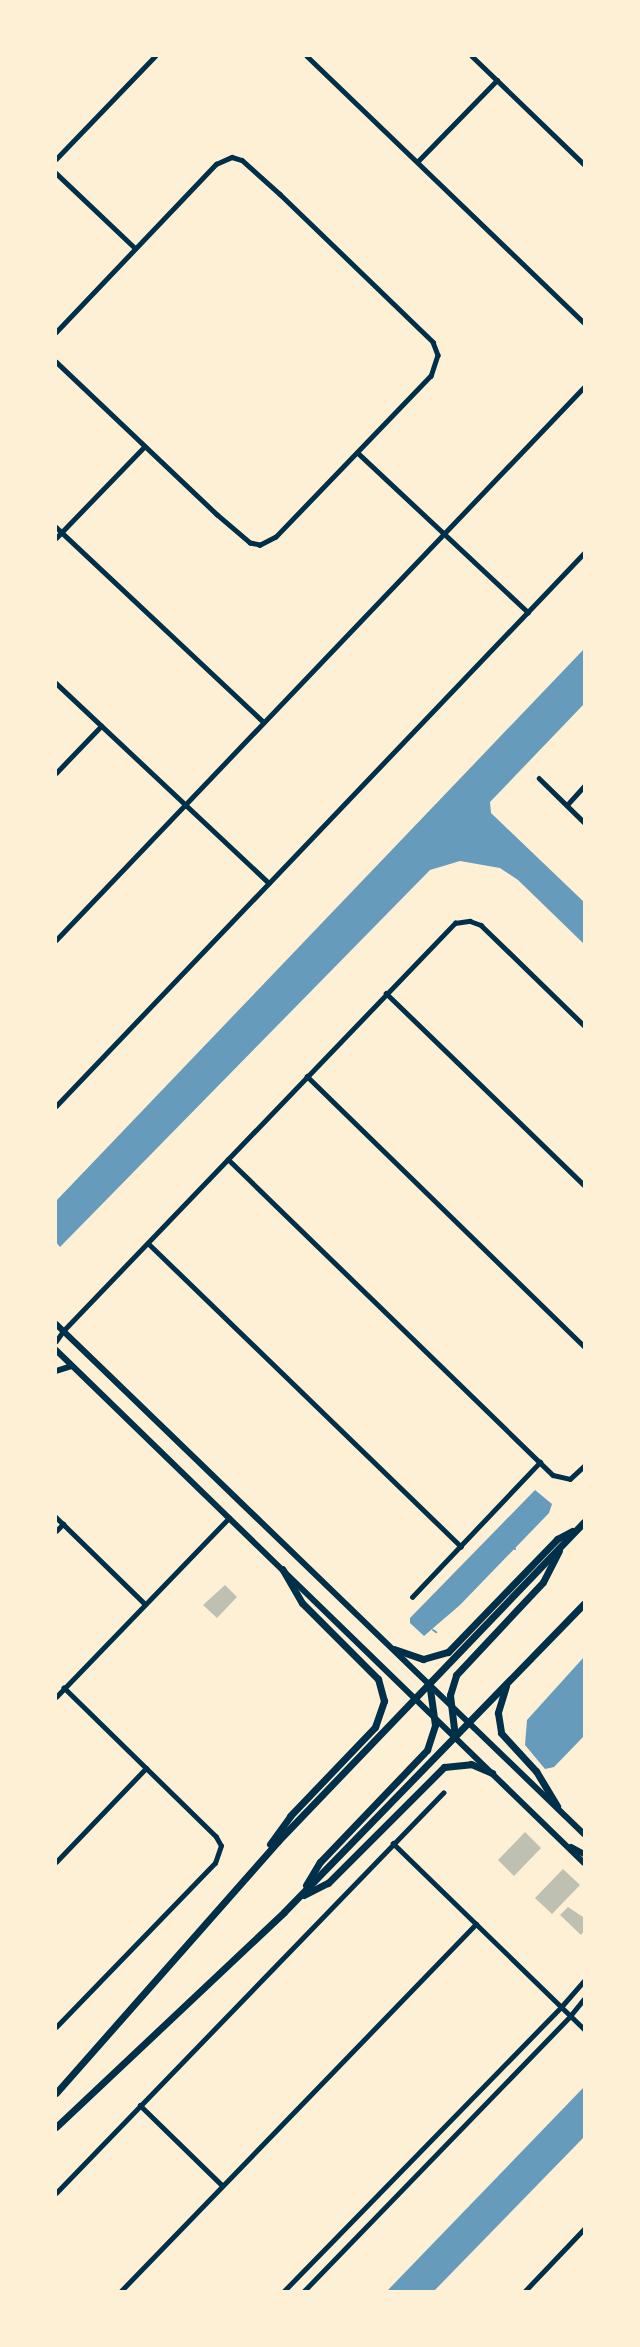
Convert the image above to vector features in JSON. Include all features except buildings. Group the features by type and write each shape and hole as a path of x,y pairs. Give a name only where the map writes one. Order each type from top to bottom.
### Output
{"highway":[{"path":"394,1649 423,1659 448,1652 557,1539 582,1524"},
{"path":"56,2093 249,1873 582,1524"},
{"path":"455,1737 450,1703 460,1669 543,1582 563,1544"},
{"path":"249,1873 290,1816 375,1727 384,1708 378,1679 302,1603 282,1569"},
{"path":"56,2127 299,1897 585,1604"},
{"path":"299,1897 320,1862 427,1750 434,1735 435,1718 429,1682"},
{"path":"507,1684 498,1713 501,1733 536,1771 557,1806"},
{"path":"299,1897 328,1883 444,1767 471,1764 492,1773"}],"main road":[{"path":"56,1324 585,1834"},
{"path":"56,1350 585,1863"},
{"path":"56,1371 72,1366"},
{"path":"565,1844 585,1854"}],"street":[{"path":"56,159 155,56"},
{"path":"307,56 585,323"},
{"path":"472,56 585,164"},
{"path":"418,161 497,80"},
{"path":"56,332 216,164 231,157 242,160 280,194 433,342 438,356 431,376 276,537 260,545 250,543 143,448 56,362"},
{"path":"56,173 135,248"},
{"path":"56,940 585,387"},
{"path":"56,538 143,448"},
{"path":"358,453 528,612"},
{"path":"56,527 264,722"},
{"path":"56,1106 585,554"},
{"path":"56,683 269,883"},
{"path":"56,773 101,726"},
{"path":"539,778 585,822"},
{"path":"567,805 585,786"},
{"path":"56,1341 63,1331 455,923 470,921 481,925 585,1025"},
{"path":"386,993 585,1185"},
{"path":"307,1076 585,1346"},
{"path":"228,1159 540,1462 564,1480 585,1466"},
{"path":"148,1243 462,1546"},
{"path":"412,1598 540,1462"},
{"path":"56,1517 145,1604"},
{"path":"56,1697 229,1518"},
{"path":"56,1532 63,1524"},
{"path":"56,2025 215,1863 221,1852 216,1837 64,1688"},
{"path":"56,1862 146,1768"},
{"path":"56,2193 443,1793"},
{"path":"393,1843 585,2029"},
{"path":"120,2292 476,1924"},
{"path":"283,2292 585,1981"},
{"path":"303,2292 585,1999"},
{"path":"140,2105 222,2185"},
{"path":"524,2292 585,2229"}],"water":[{"path":"584,649 584,704 490,802 491,813 584,902 584,944 518,880 500,868 460,861 430,870 60,1247 56,1242 56,1201"},
{"path":"535,1490 552,1504 549,1513 460,1605 424,1636 410,1623 410,1618"},
{"path":"584,1657 584,1736 554,1767 545,1769 525,1745 527,1720"},
{"path":"584,2087 584,2137 434,2291 387,2291"}]}
